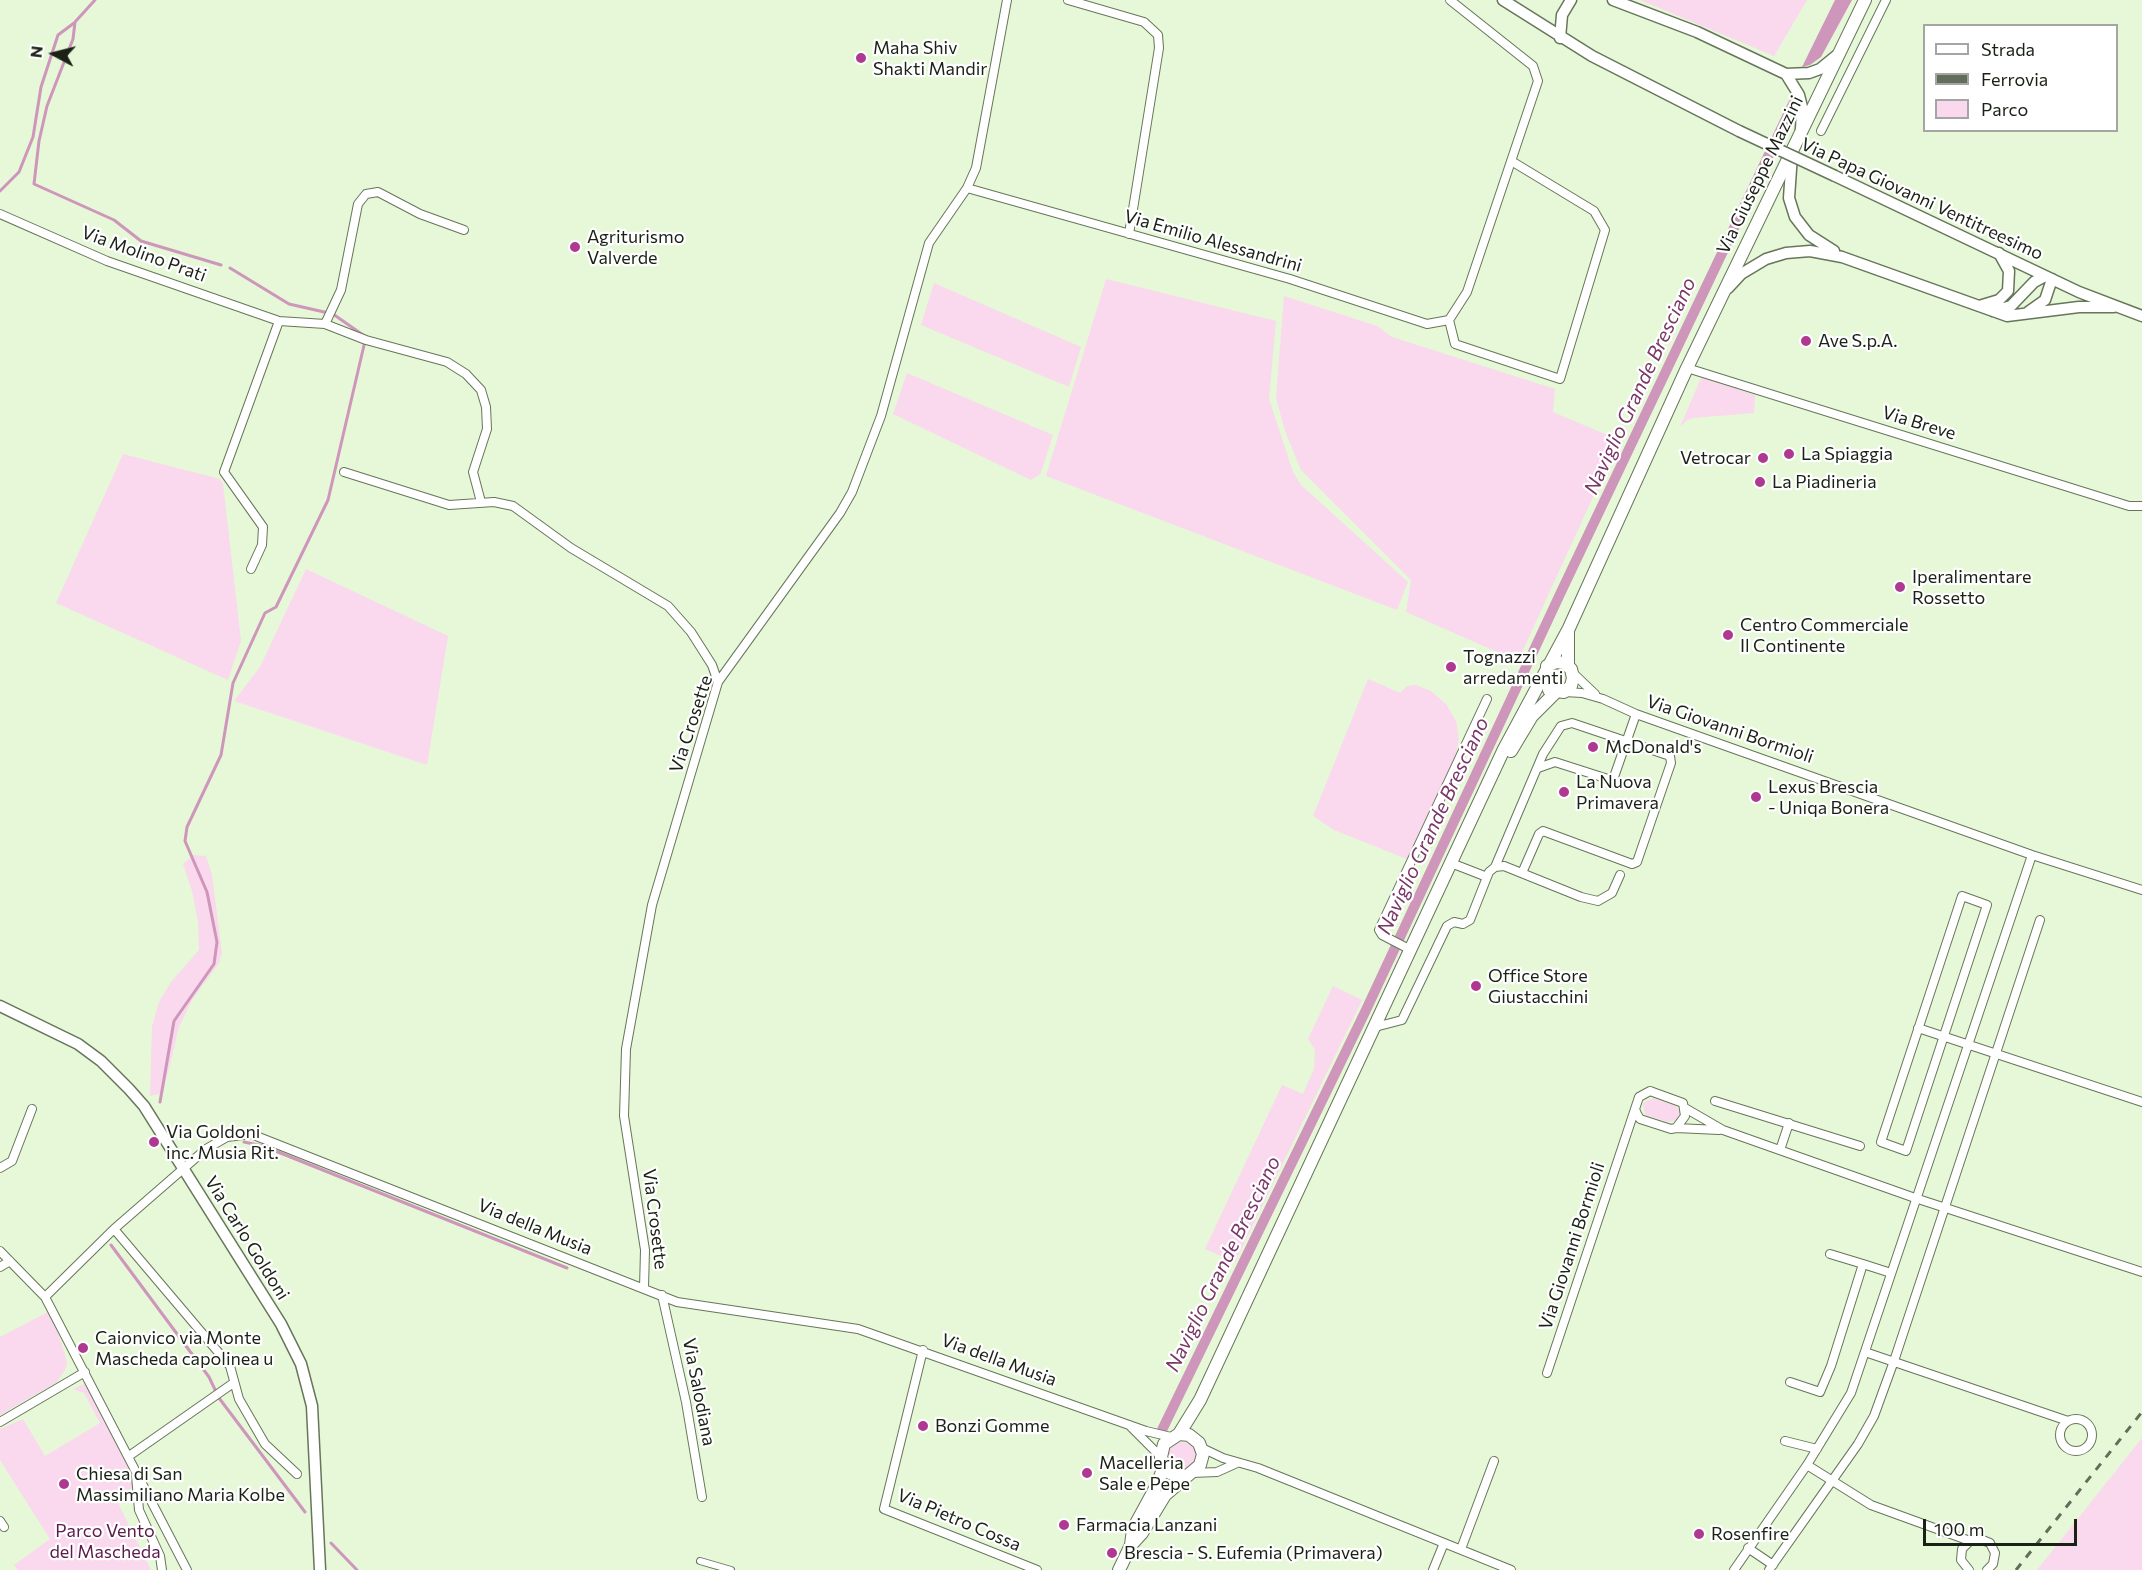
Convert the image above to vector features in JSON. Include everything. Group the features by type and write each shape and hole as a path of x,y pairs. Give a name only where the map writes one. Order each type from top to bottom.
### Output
{"main road":[{"name":"Via Giuseppe Mazzini","path":"1484,795 1515,726 1569,628 1687,368 1865,0"},
{"name":"Via Giuseppe Mazzini","path":"1569,628 1571,670"},
{"path":"1131,1545 1133,1529 1158,1483 1162,1448 1175,1436 1200,1400 1375,1027 1406,948 1484,795 1532,716 1573,682 1571,670 1556,662 1545,671 1547,689 1559,693"},
{"path":"1119,1570 1131,1545 1142,1533 1162,1499 1203,1460 1199,1444 1200,1400"},
{"path":"1175,1436 1189,1435 1199,1444"},
{"path":"1162,1461 1175,1475 1189,1475"}],"street":[{"name":"Via Crosette","path":"644,1288 647,1272 645,1250 624,1116 626,1049 652,906 718,682 840,513 852,492 881,416 929,243 967,188 982,144 1007,0"},
{"path":"1068,0 1143,21 1158,35 1159,48 1129,234"},
{"path":"1450,0 1537,70 1538,81 1513,162 1467,292 1449,321 1455,344 1560,379 1605,230 1594,211 1513,162"},
{"name":"Via Papa Giovanni Ventitreesimo","path":"1503,0 1560,38 1739,131 2048,277 2114,307 2142,316"},
{"path":"1560,38 1562,15 1571,0"},
{"path":"1613,0 1697,32 1786,74 1809,74 1820,69 1838,53"},
{"path":"1821,132 1886,0"},
{"path":"1786,74 1794,84 1801,101 1800,132"},
{"path":"1793,147 1789,187 1795,217 1809,235 1842,256 1974,306 2007,316 2079,307 2114,307"},
{"name":"Via Emilio Alessandrini","path":"967,188 1290,279 1427,324 1449,321"},
{"path":"325,324 340,290 358,204 366,194 378,192 420,214 464,230"},
{"name":"Via Molino Prati","path":"0,214 107,261 279,321 325,324 366,340 447,362 466,374 481,390 486,406 487,429 474,472 480,502"},
{"path":"1722,295 1747,269 1780,254 1810,251 1842,256"},
{"path":"1974,306 1993,304 2008,291 2009,271 1999,253"},
{"path":"1989,311 2012,306 2034,282 2048,277 2045,300 2022,315"},
{"path":"251,569 262,545 263,527 224,472 279,321"},
{"name":"Via Breve","path":"1687,368 2129,506 2142,506"},
{"path":"344,472 449,505 494,502 513,506 571,548 632,581 668,606 691,632 712,664 718,682"},
{"path":"1571,670 1603,699"},
{"path":"1559,693 1582,693 1603,699"},
{"path":"1406,948 1380,933 1380,927 1487,699"},
{"name":"Via Giovanni Bormioli","path":"1603,699 1636,714 2032,855"},
{"path":"1538,768 1555,762 1611,778 1616,775 1636,714"},
{"path":"1375,1027 1402,1020 1448,926 1454,922 1463,924 1470,920 1487,876 1495,867 1538,768 1561,726 1568,723 1627,741 1667,754 1672,760 1639,860 1632,864 1545,831 1539,834 1522,873"},
{"path":"1551,743 1550,751 1555,762"},
{"path":"1734,1570 1807,1465 1851,1393 1915,1198 1970,1045 2032,855 2142,890"},
{"path":"1451,863 1487,876"},
{"path":"1495,867 1504,866 1581,897 1598,901 1612,893 1620,875"},
{"path":"1962,896 1987,905 1906,1151 1881,1142 1918,1028 1962,896"},
{"path":"1748,1548 1771,1568 1832,1482 1874,1416 2040,920"},
{"name":"Via Carlo Goldoni","path":"0,1006 78,1044 100,1060 144,1106 281,1324 301,1364 312,1406 320,1570"},
{"path":"1918,1028 2142,1102"},
{"path":"1723,1131 1671,1129 1640,1119 1635,1109 1639,1097 1650,1091 1678,1100 1685,1108 1723,1131 1915,1198 2142,1272"},
{"path":"1715,1101 1860,1146"},
{"path":"1676,1128 1685,1116 1685,1108"},
{"path":"0,1168 12,1161 32,1109"},
{"name":"Via Giovanni Bormioli","path":"1547,1373 1635,1109"},
{"name":"Via Giovanni Bormioli","path":"1628,1130 1640,1119"},
{"path":"1780,1150 1789,1123"},
{"name":"Via della Musia","path":"45,1297 114,1229 183,1167 227,1137 242,1134 261,1136 692,1306 858,1329 1126,1423 1175,1436"},
{"path":"114,1229 230,1366 232,1384 265,1444 297,1474"},
{"path":"0,1251 45,1297 187,1570"},
{"path":"1830,1254 1891,1273"},
{"path":"0,1267 10,1261"},
{"path":"1790,1382 1820,1392 1831,1366 1863,1264"},
{"name":"Via Salodiana","path":"662,1295 686,1402 702,1497"},
{"name":"Via Pietro Cossa","path":"922,1350 884,1509 1037,1570"},
{"path":"1865,1352 2068,1421"},
{"path":"0,1422 85,1372"},
{"path":"129,1456 232,1384"},
{"name":"Via della Musia","path":"1126,1423 1162,1461"},
{"path":"1785,1441 1817,1449"},
{"path":"1199,1444 1237,1463 1258,1468 1511,1570"},
{"path":"1461,1549 1494,1461"},
{"path":"1189,1475 1216,1472 1237,1463"},
{"path":"1807,1465 1871,1505 1970,1541 1980,1539 1993,1548 1995,1559 1987,1570"},
{"path":"136,1470 139,1510 160,1556 162,1570"},
{"path":"1969,1570 1964,1566 1961,1555 1970,1541"},
{"path":"1433,1570 1444,1543"},
{"path":"700,1561 731,1570"}],"green space":[{"path":"1640,0 1807,0 1774,56"},
{"path":"1106,279 1276,321 1269,399 1293,472 1301,485 1408,582 1397,610 1046,476"},
{"path":"934,283 1081,347 1069,387 921,325"},
{"path":"1284,296 1377,326 1392,337 1555,389 1553,412 1619,440 1518,661 1406,612 1411,580 1301,470 1285,431 1276,398"},
{"path":"907,373 1053,435 1041,473 1031,480 893,414"},
{"path":"1703,377 1755,395 1754,413 1693,418 1680,427"},
{"path":"123,454 220,479 223,484 241,641 228,680 56,603"},
{"path":"306,569 448,636 427,765 234,701 260,667"},
{"path":"1368,679 1400,693 1407,686 1416,685 1431,691 1446,704 1456,721 1459,739 1455,759 1407,859 1334,830 1313,816"},
{"path":"194,855 206,856 212,875 222,953 219,963 192,1000 179,1027 163,1093 150,1096 152,1026 159,1002 171,982 199,950 198,922 192,891 183,864"},
{"path":"1333,986 1362,1000 1235,1262 1205,1249 1282,1085 1303,1094 1314,1069 1315,1050 1308,1039"},
{"path":"1653,1098 1676,1106 1680,1113 1677,1120 1668,1122 1645,1115 1643,1103"},
{"path":"48,1312 56,1326 65,1355 67,1363 65,1370 57,1382 0,1415 0,1337"},
{"name":"Parco Vento del Mascheda","path":"84,1384 91,1390 134,1476 134,1485 118,1503 151,1570 18,1570 14,1565 50,1539 0,1460 0,1429 23,1419 45,1456 100,1423 84,1393 73,1389"},
{"path":"2142,1438 2142,1570 2037,1570"},
{"path":"1182,1442 1192,1446 1196,1456 1192,1466 1182,1470 1172,1466 1168,1456 1172,1446"}],"shaded area":[{"path":"1835,0 1852,0 1821,57 1810,65 1802,67"}],"waterway":[{"path":"95,0 75,22 73,39 47,106 39,141 34,184 114,220 141,241 221,265"},
{"path":"0,191 19,172 33,137 41,87 58,35 74,23"},
{"name":"Naviglio Grande Bresciano","path":"1162,1430 1366,1010 1561,592 1793,104"},
{"path":"230,268 289,304 333,314 363,335"},
{"path":"160,1102 174,1021 214,964 217,942 207,892 185,841 187,827 221,755 233,683 265,613 276,607 328,500 365,341"},
{"path":"244,1142 263,1146 567,1268"},
{"path":"111,1245 209,1377 219,1398 305,1512"},
{"path":"331,1543 357,1570"}],"railway":[{"path":"2016,1570 2142,1412"}],"place":[{"name":"Maha Shiv Shakti Mandir","path":"861,58"},
{"name":"Agriturismo Valverde","path":"575,247"},
{"name":"Ave S.p.A.","path":"1806,341"},
{"name":"La Spiaggia","path":"1789,454"},
{"name":"Vetrocar","path":"1763,458"},
{"name":"La Piadineria","path":"1760,482"},
{"name":"Iperalimentare Rossetto","path":"1900,587"},
{"name":"Centro Commerciale Il Continente","path":"1728,635"},
{"name":"Tognazzi arredamenti","path":"1451,667"},
{"name":"McDonald's","path":"1593,747"},
{"name":"La Nuova Primavera","path":"1564,792"},
{"name":"Lexus Brescia - Uniqa Bonera","path":"1756,797"},
{"name":"Office Store Giustacchini","path":"1476,986"},
{"name":"Via Goldoni inc. Musia Rit.","path":"154,1142"},
{"name":"Caionvico via Monte Mascheda capolinea u","path":"83,1348"},
{"name":"Bonzi Gomme","path":"923,1426"},
{"name":"Macelleria Sale e Pepe","path":"1087,1473"},
{"name":"Chiesa di San Massimiliano Maria Kolbe","path":"64,1484"},
{"name":"Farmacia Lanzani","path":"1064,1525"},
{"name":"Rosenfire","path":"1699,1534"},
{"name":"Brescia - S. Eufemia (Primavera)","path":"1112,1553"}]}
